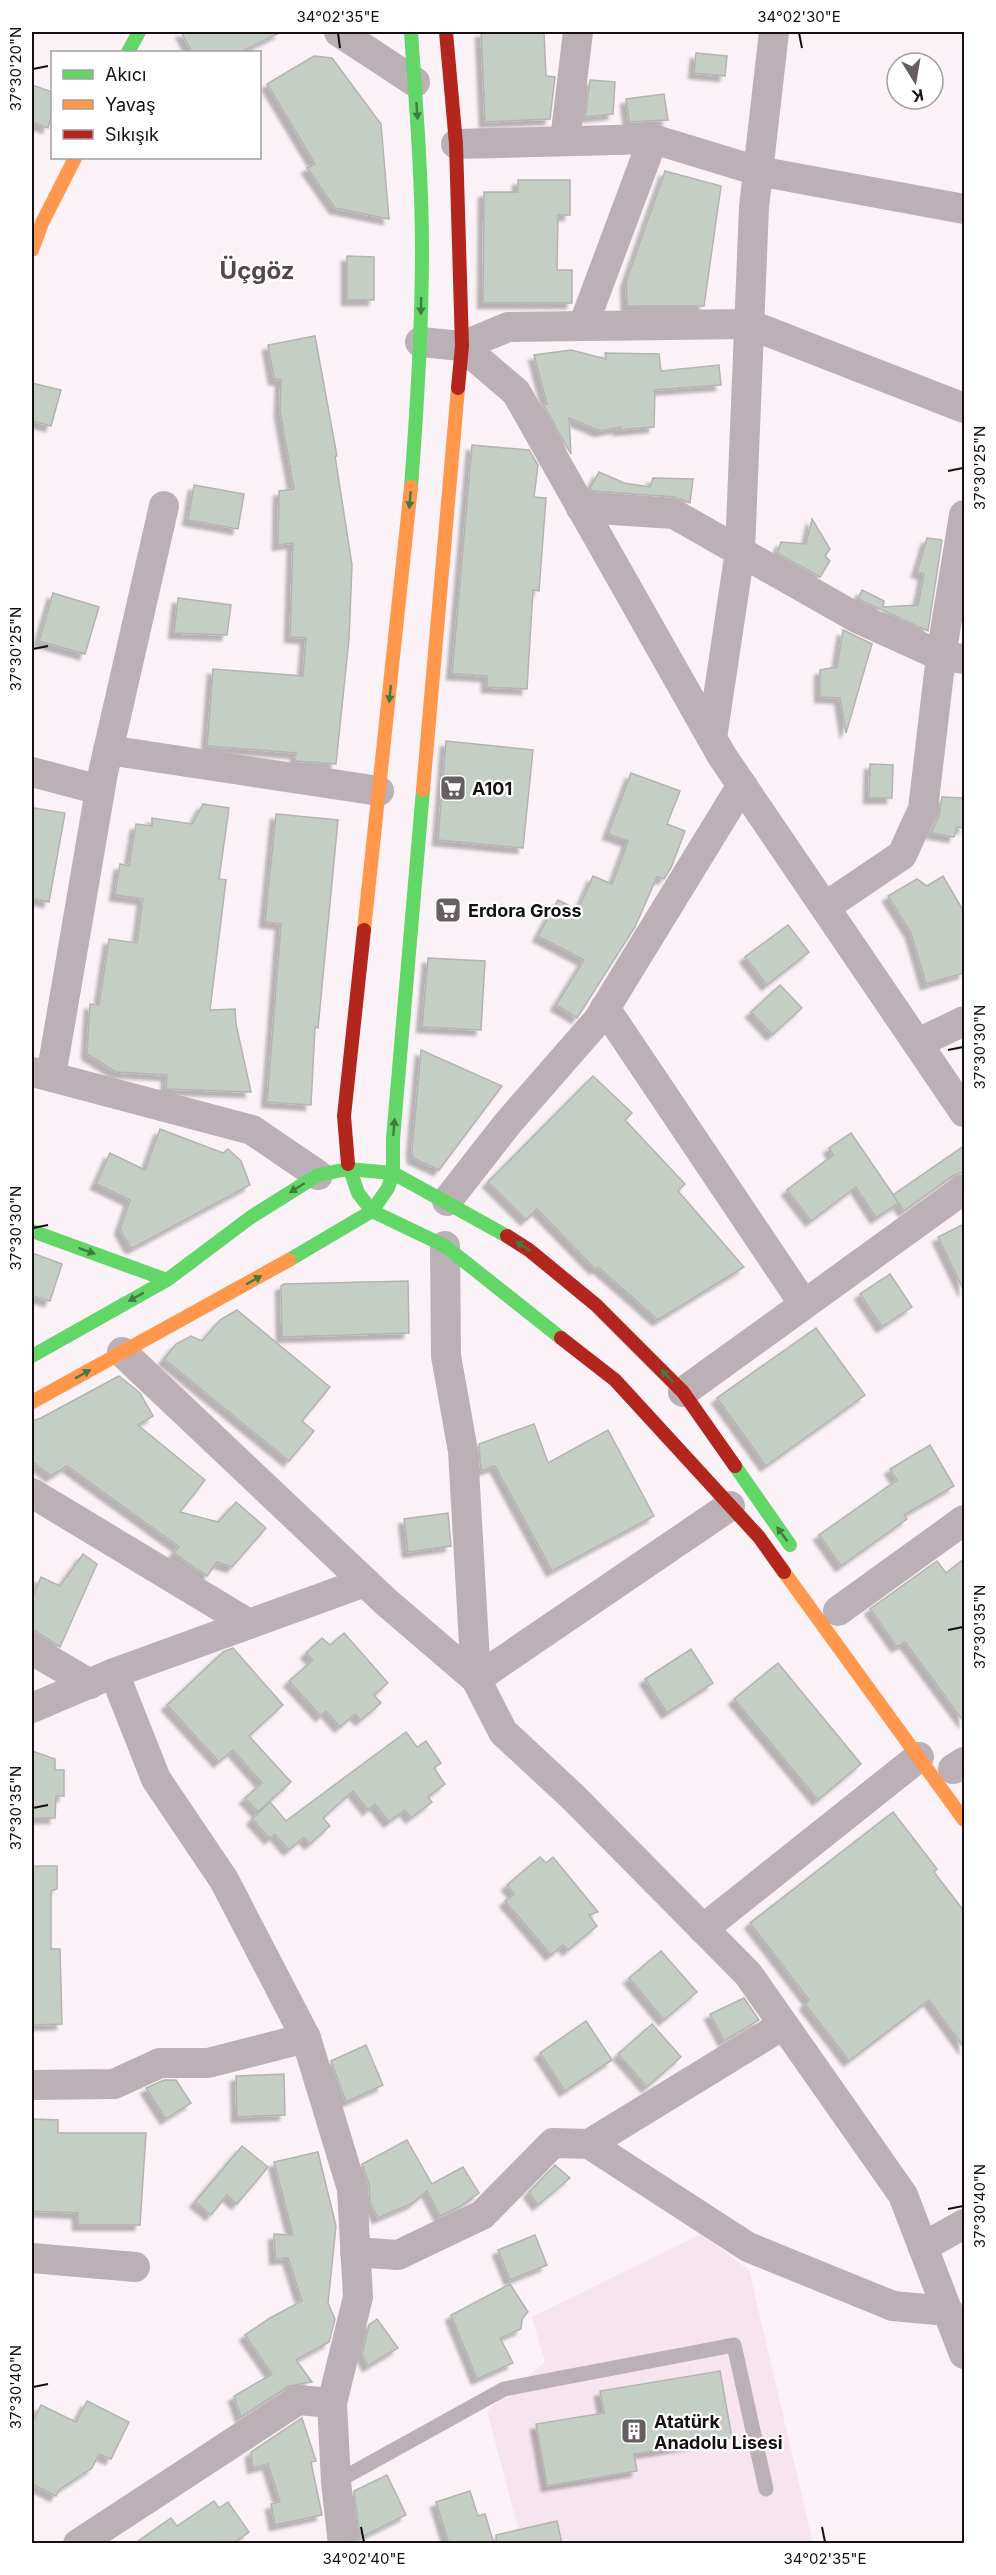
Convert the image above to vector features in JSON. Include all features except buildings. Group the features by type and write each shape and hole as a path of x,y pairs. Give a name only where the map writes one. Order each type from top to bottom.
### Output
{"main road":[{"path":"129,51 139,32"},
{"path":"411,32 420,161 420,342 406,548 344,1116 348,1169 358,1193 372,1210 445,1246 615,1380 759,1537 949,1765 964,1820"},
{"path":"32,1402 317,1245 372,1210 388,1188 393,1173 393,1139 462,346 456,144 446,32"},
{"path":"35,231 74,159"},
{"path":"32,1356 167,1280 251,1216 318,1175 348,1169 393,1173 447,1200 493,1227 558,1272 596,1305 683,1392 796,1553"},
{"path":"32,1231 167,1280"}],"street":[{"path":"339,32 415,82"},
{"path":"565,140 578,32"},
{"path":"712,738 740,551 753,207 774,32"},
{"path":"456,144 653,139 758,171 964,209"},
{"path":"583,326 653,139"},
{"path":"420,342 462,346 508,327 748,324 964,408"},
{"path":"462,346 516,392 712,738 964,1112"},
{"path":"164,506 108,750 41,1074 252,1130 318,1175"},
{"path":"581,508 674,514 857,618 953,658"},
{"path":"825,907 902,855 923,809 953,658 964,515"},
{"path":"108,750 380,791"},
{"path":"32,772 100,790"},
{"path":"447,1200 508,1123 598,1020 742,785"},
{"path":"605,1008 803,1303"},
{"path":"918,1043 964,1021"},
{"path":"683,1392 803,1303 964,1189"},
{"path":"445,1246 446,1356 463,1451 476,1679"},
{"path":"122,1352 365,1582 476,1679 503,1732 573,1797 748,1974 903,2195 964,2354"},
{"path":"32,1493 249,1624"},
{"path":"476,1679 730,1506"},
{"path":"838,1610 964,1520"},
{"path":"32,1708 102,1678 365,1582"},
{"path":"32,1650 102,1678 156,1779 224,1881 306,2038 352,2189 358,2297 332,2403 336,2482 343,2544"},
{"path":"704,1929 949,1765"},
{"path":"589,2144 783,2025"},
{"path":"32,2085 114,2084 160,2063 208,2062 306,2038"},
{"path":"355,2252 398,2254 482,2215 553,2143 589,2144 748,2247 893,2306 948,2311"},
{"path":"923,2247 964,2224"},
{"path":"32,2258 135,2267"},
{"path":"78,2544 298,2400 332,2403"}],"lane":[{"path":"336,2482 504,2389 734,2345 766,2488"}],"shaded area":[{"path":"701,2234 749,2270 813,2543 507,2543 505,2533 518,2528 487,2411 545,2362 532,2317"}],"traffic: fast":[{"path":"129,51 139,32"},
{"path":"411,32 420,169 422,251 419,369 411,487"},
{"path":"423,790 393,1139 393,1173 507,1236"},
{"path":"348,1164 358,1193 372,1211 445,1246 561,1338"},
{"path":"32,1356 167,1280 251,1217 318,1175 348,1169 393,1173 388,1188 372,1211 289,1260"},
{"path":"32,1231 167,1280"},
{"path":"735,1466 790,1545"}],"traffic: slow":[{"path":"32,250 42,223 74,159"},
{"path":"423,790 458,388"},
{"path":"364,930 411,487"},
{"path":"32,1402 289,1260"},
{"path":"784,1572 964,1820"}],"traffic: jam":[{"path":"446,32 456,144 462,346 458,388"},
{"path":"348,1164 344,1116 364,930"},
{"path":"507,1236 529,1250 596,1305 683,1392 735,1466"},
{"path":"561,1338 615,1380 759,1537 784,1572"}],"place":[{"name":"A101","path":"453,788"},
{"name":"Erdora Gross","path":"448,910"},
{"name":"Atatürk Anadolu Lisesi","path":"634,2431"}],"district":[{"name":"Üçgöz","path":"257,270"}]}
